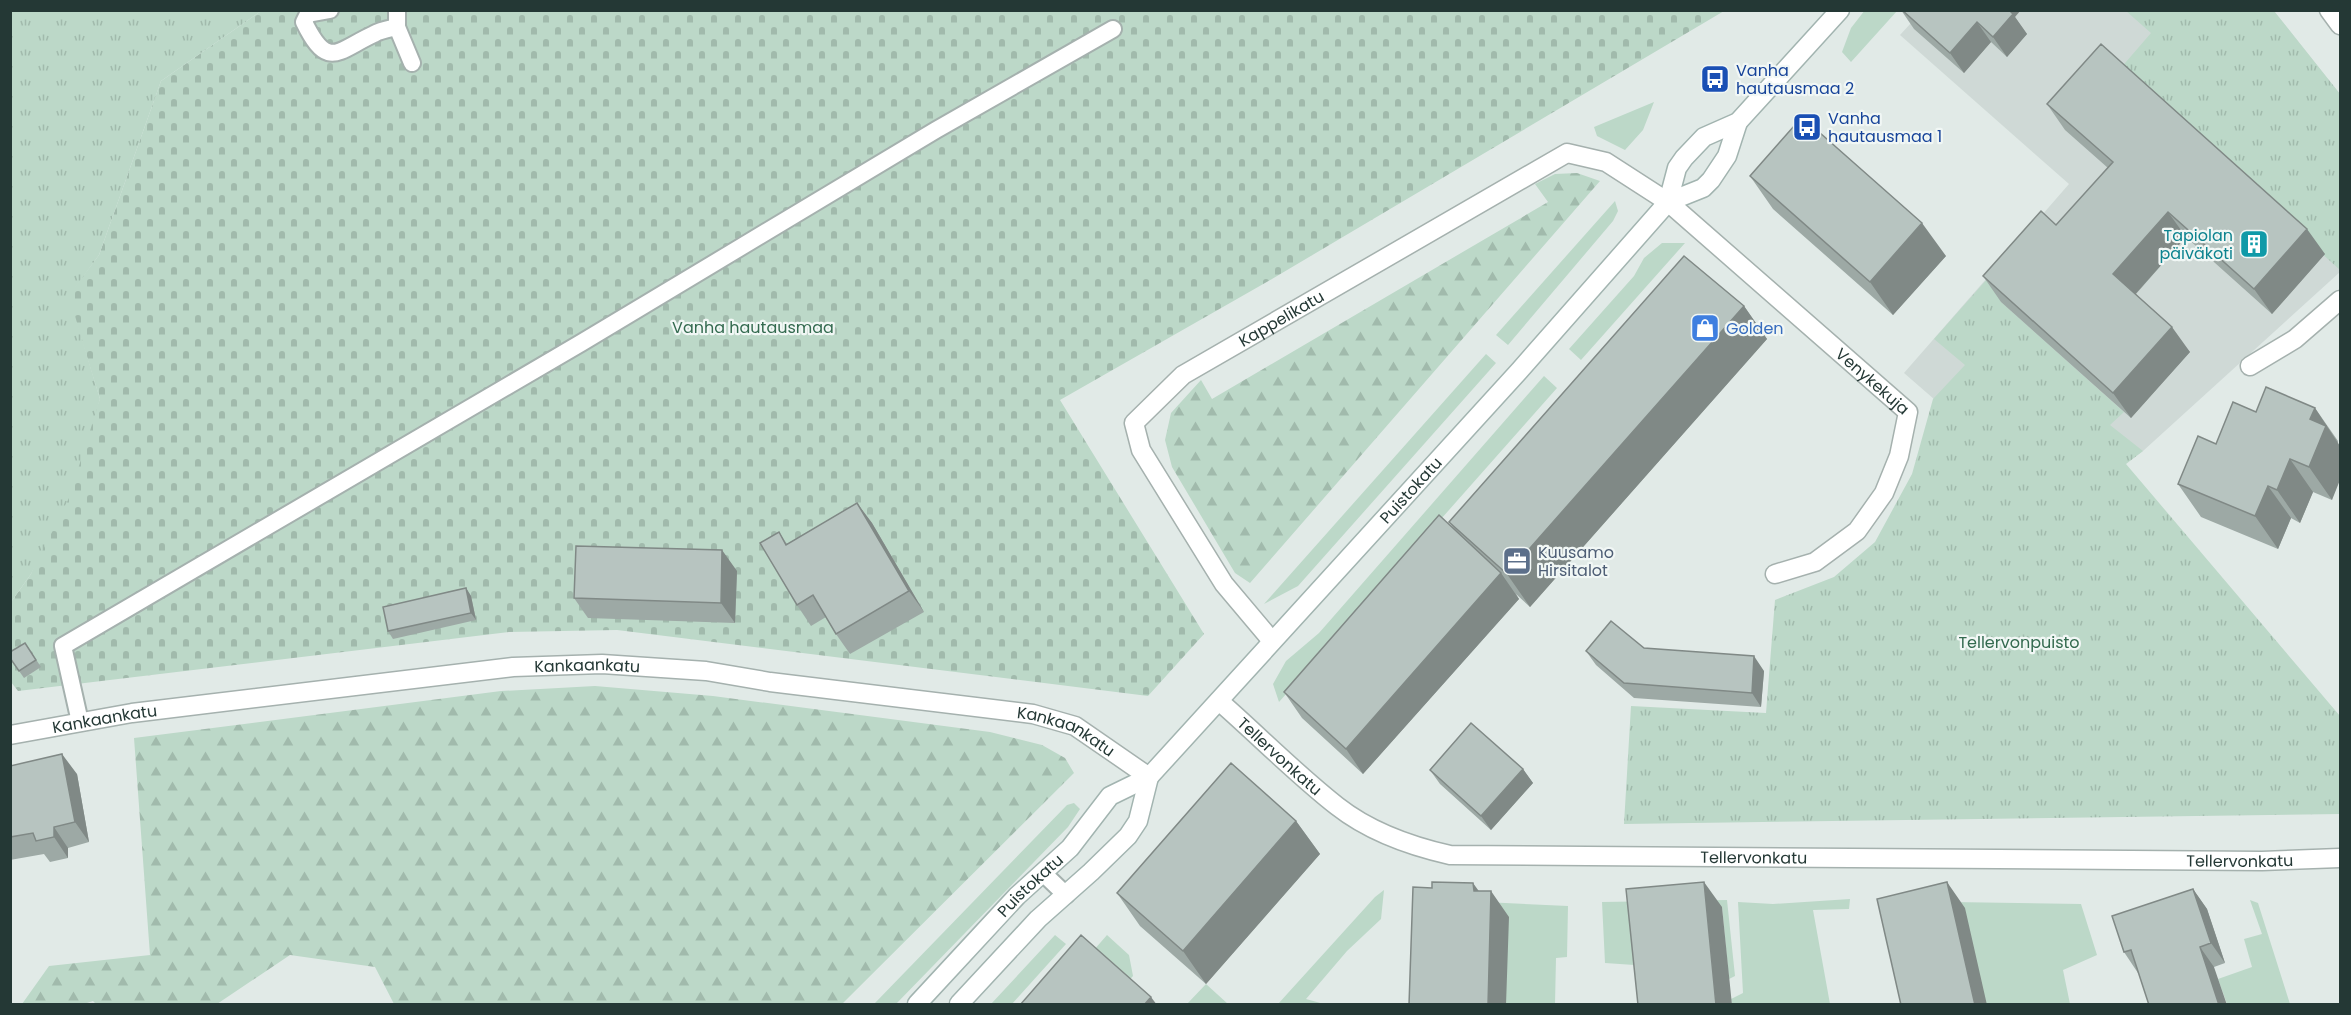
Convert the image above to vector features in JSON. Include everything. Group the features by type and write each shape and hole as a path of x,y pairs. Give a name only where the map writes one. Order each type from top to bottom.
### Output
{"street":[{"name":"Puistokatu","path":"917,1005 1017,896 1070,848 1110,795 1149,777 1520,370 1668,202 1677,168 1684,158 1704,137 1738,122 1840,10"},
{"path":"2329,10 2340,25"},
{"name":"Puistokatu","path":"1668,202 1703,188 1711,180 1727,156 1738,122"},
{"name":"Kappelikatu","path":"1272,641 1218,574 1141,450 1134,423 1183,375 1567,153 1606,162 1668,202"},
{"name":"Venykekuja","path":"1668,202 1908,412 1899,456 1884,493 1857,531 1815,562 1775,574"},
{"path":"2250,366 2295,339 2340,300"},
{"name":"Kankaankatu","path":"10,735 132,713 513,667 602,664 706,671 782,683 1034,714 1075,726 1149,777"},
{"name":"Tellervonkatu","path":"1219,701 1337,806 1378,831 1412,846 1450,855 2251,861 2340,858"},
{"name":"Puistokatu","path":"959,1005 1038,919 1128,836 1138,821 1149,777"}],"lane":[{"path":"330,10 308,15 304,22 313,40 327,52 338,54 397,19 412,63"},
{"path":"80,722 63,646 580,343 936,130 1113,29"},
{"path":"1043,873 1066,895"}],"shaded area":[{"path":"1922,11 2274,11 2340,94 2340,272 2143,451 2115,471 2011,466 1904,373 2069,184 1900,35"}],"green space":[{"path":"11,10 261,11 161,81 99,255 69,296 100,399 69,498 31,574 11,602"},
{"path":"1865,10 1897,11 1851,62 1842,52 1851,28"},
{"name":"Vanha hautausmaa","path":"261,11 1724,11 1272,279 1060,400 1204,634 1148,696 617,630 509,632 18,691 11,682 11,602 31,574 100,399 68,296 99,255 161,81"},
{"path":"2126,11 2274,11 2340,94 2340,270 2119,70 2151,33"},
{"path":"1654,102 1643,130 1625,150 1597,136 1594,127"},
{"path":"1577,173 1600,181 1250,583 1235,573 1172,467 1165,440 1171,413 1201,380 1212,399 1548,202 1535,184 1555,174"},
{"path":"1615,201 1618,211 1613,221 1508,345 1496,335"},
{"path":"1662,243 1685,243 1581,360 1569,349 1634,276 1644,258"},
{"name":"Tellervonpuisto","path":"1988,278 2001,302 2124,412 2110,425 2143,451 2126,464 2340,716 2340,814 1624,824 1631,706 1766,713 1775,600 1834,577 1875,542 1912,474 1933,399 1965,365 1934,339"},
{"path":"1486,354 1496,363 1298,586 1264,604"},
{"path":"1544,376 1557,388 1279,702 1273,684 1286,661 1319,633"},
{"path":"595,686 713,696 990,732 1042,745 1065,758 1074,773 842,1004 394,1004 375,967 290,955 217,1004 96,1004 93,1001 84,1004 22,1004 49,966 150,955 134,738 501,691"},
{"path":"1074,803 1080,809 1068,827 896,1004 874,1004 1067,805"},
{"path":"1384,890 1381,919 1347,951 1306,999 1324,1004 1278,1004 1375,897"},
{"path":"1850,899 1849,909 1813,910 1830,1004 1732,1004 1731,999 1743,993 1738,902 1773,904"},
{"path":"1727,900 1735,976 1729,979 1722,907 1649,966 1605,963 1602,902"},
{"path":"2250,900 2258,903 2290,1004 2227,1004 2218,979 2252,967 2244,939 2262,934"},
{"path":"1885,901 2081,904 2097,955 2063,970 2070,1004 1987,1004"},
{"path":"1484,902 1568,906 1567,957 1556,958 1555,1004 1506,1004"},
{"path":"1055,935 1066,944 1012,1004 991,1004"},
{"path":"1107,935 1129,955 1133,976 1124,986 1047,1004"},
{"path":"1206,984 1228,1004 1187,1004"}],"building":[{"path":"1902,10 2009,10 2013,14 1993,37 1977,22 1950,53"},
{"name":"Tapiolan päiväkoti","path":"2101,44 2307,229 2254,289 2168,212 2113,274 2172,327 2113,393 1983,276 2041,211 2056,225 2113,162 2047,104"},
{"path":"1802,117 1922,223 1870,282 1750,176"},
{"path":"1684,256 1744,306 1507,574 1449,522"},
{"path":"2266,387 2315,408 2310,419 2326,426 2309,467 2290,459 2277,490 2268,486 2255,516 2178,484 2198,436 2216,444 2233,402 2256,412"},
{"path":"857,503 909,591 836,634 813,595 797,605 760,543 779,532 786,545"},
{"path":"1439,515 1501,573 1346,749 1284,692"},
{"path":"576,546 722,550 721,603 574,598"},
{"path":"466,588 471,613 388,631 383,607"},
{"path":"1611,621 1644,648 1754,656 1752,693 1624,683 1586,651"},
{"path":"25,643 36,660 19,671 10,658 10,652"},
{"path":"1471,723 1523,769 1481,816 1430,770"},
{"path":"62,754 75,822 54,827 54,837 36,841 33,833 10,837 10,766"},
{"path":"1231,763 1296,821 1183,951 1117,893"},
{"path":"1432,882 1473,883 1474,891 1491,891 1488,1005 1409,1005 1413,887 1432,888"},
{"path":"1704,882 1716,1005 1638,1005 1626,889"},
{"path":"1947,882 1975,1005 1901,1005 1877,899"},
{"path":"2193,889 2211,943 2200,947 2219,1005 2149,1005 2131,950 2124,952 2112,916"},
{"path":"1081,935 1151,997 1144,1005 1020,1005"}],"place":[{"name":"Vanha hautausmaa 2","path":"1715,79"},
{"name":"Vanha hautausmaa 1","path":"1807,127"},
{"name":"Tapiolan päiväkoti","path":"2254,244"},
{"name":"Golden","path":"1705,328"},
{"name":"Kuusamo Hirsitalot","path":"1517,561"}]}
